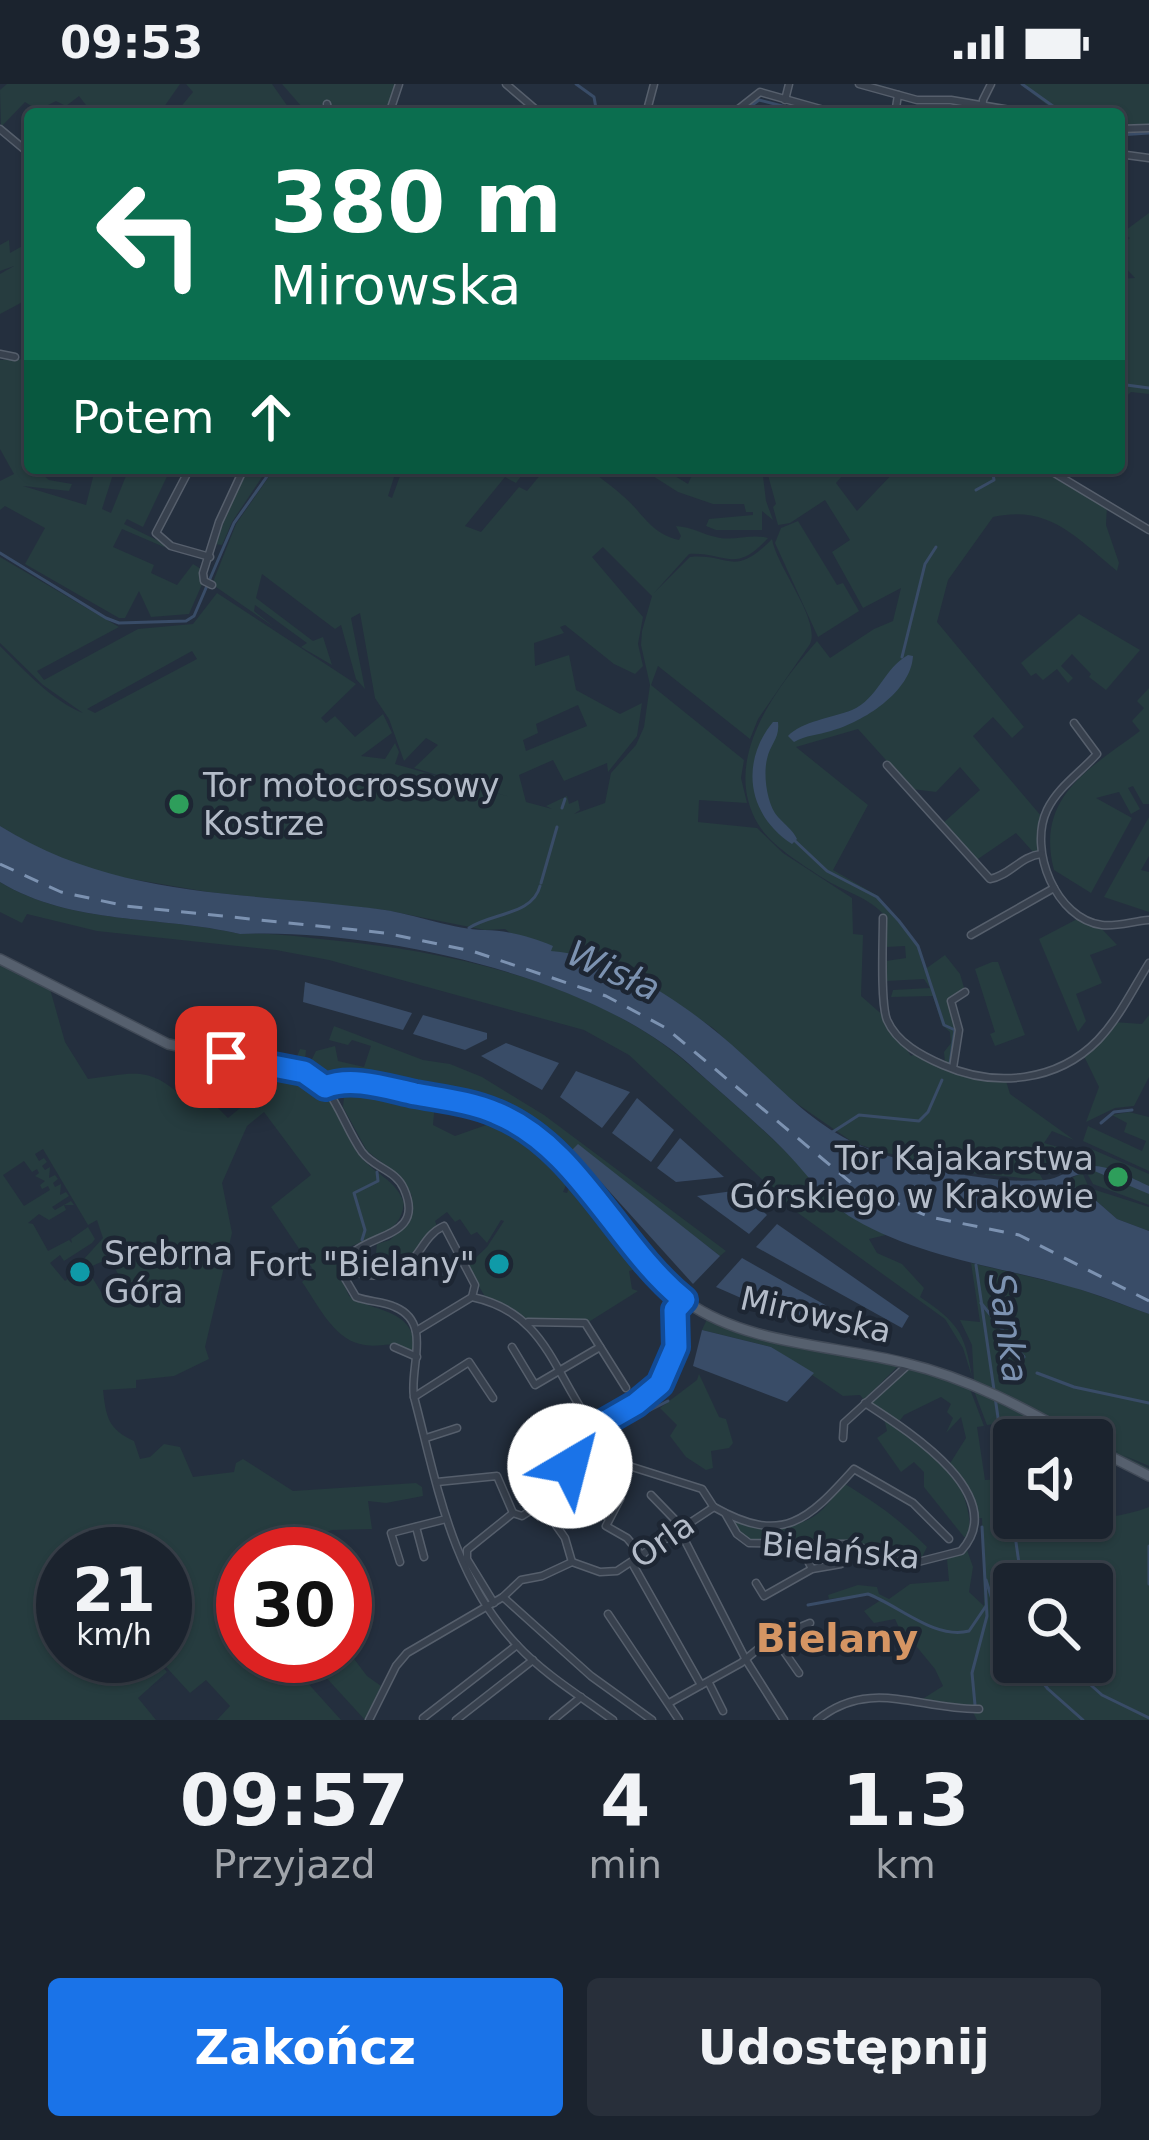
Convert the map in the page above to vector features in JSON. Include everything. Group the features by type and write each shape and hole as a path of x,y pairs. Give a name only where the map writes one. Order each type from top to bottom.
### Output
{"main road":[{"path":"0,959 168,1044 304,1072 325,1087"},
{"name":"Mirowska","path":"325,1087 362,1084 496,1113 526,1129 557,1155 651,1270 684,1300 714,1318 760,1333 906,1363 975,1385 1042,1419"},
{"path":"1113,1458 1149,1476"}],"street":[{"path":"506,84 534,108"},
{"path":"785,100 789,84"},
{"path":"859,84 971,108"},
{"path":"761,88 815,108"},
{"path":"896,108 898,95"},
{"path":"0,129 24,149"},
{"path":"0,354 13,357"},
{"path":"187,474 156,533 171,546 210,557"},
{"path":"208,583 219,522 241,474"},
{"path":"1056,474 1149,530"},
{"path":"1074,723 1097,754 1049,806 1039,842 1041,854 1054,888 1078,913 1097,924 1149,920"},
{"path":"887,765 990,879 1041,854"},
{"path":"971,935 1054,888"},
{"path":"883,918 887,1020 913,1051 952,1070 1010,1080 1069,1061 1106,1030 1149,963"},
{"path":"952,1070 959,1030 951,1001 965,992"},
{"path":"325,1087 364,1155 399,1180 408,1204 398,1230 356,1246 343,1265 343,1275 353,1294 399,1309 416,1331 414,1397 457,1552 517,1646 613,1720"},
{"path":"343,1265 364,1275 399,1272 416,1258 436,1229 444,1226 475,1285 472,1297 416,1331"},
{"path":"472,1297 528,1322 581,1322 626,1388"},
{"path":"436,1481 497,1476 513,1513 522,1516 541,1504 577,1458 584,1436 660,1384 676,1347 675,1310 684,1300"},
{"path":"528,1322 562,1370 582,1410"},
{"path":"394,1346 417,1357"},
{"path":"512,1348 535,1385 599,1347"},
{"path":"414,1397 470,1362 493,1398"},
{"path":"843,1438 844,1423 906,1363"},
{"name":"Bielańska","path":"725,1514 749,1543 848,1544 918,1562 955,1555 972,1538 970,1499 961,1479 918,1440 865,1403"},
{"path":"605,1421 629,1466 620,1499 608,1518"},
{"path":"425,1438 457,1428"},
{"path":"629,1466 702,1489 714,1508"},
{"name":"Orla","path":"369,1720 402,1658 428,1638 503,1597 521,1580 572,1562 609,1573 643,1557 680,1527 714,1508 763,1524 786,1526 818,1509 854,1469 914,1503 949,1539"},
{"path":"589,1491 608,1518 610,1530 627,1538 643,1557"},
{"path":"652,1495 680,1527 746,1660 784,1720"},
{"path":"541,1504 565,1538 572,1562"},
{"path":"490,1604 467,1550 513,1513"},
{"path":"400,1562 391,1533 447,1519"},
{"path":"416,1527 424,1557"},
{"path":"800,1544 812,1569"},
{"path":"632,1563 723,1711"},
{"path":"756,1583 764,1596 812,1569 841,1564"},
{"path":"503,1597 591,1676 652,1720"},
{"path":"608,1614 679,1720"},
{"path":"669,1703 746,1660 770,1640 809,1623"},
{"path":"776,1640 799,1673"},
{"path":"423,1718 517,1646"},
{"path":"456,1720 533,1660"},
{"path":"817,1720 840,1703 873,1696 979,1709"},
{"path":"553,1720 581,1697"}],"green space":[{"path":"7,84 180,84 163,108 88,108 79,96 66,106 56,101 35,108 25,102 1,127 0,90"},
{"path":"186,84 272,84 289,108 180,108 193,92"},
{"path":"282,84 397,84 389,108 302,107"},
{"path":"1020,84 1149,84 1149,125 1125,127 1125,108 1051,108"},
{"path":"1149,213 1149,394 1131,392 1125,398 1125,279 1135,278 1125,267 1125,242 1130,238 1125,231"},
{"path":"9,240 10,253 24,245 24,301 0,314 0,274 14,266 0,271 0,245"},
{"path":"24,359 24,474 62,474 43,475 72,484 69,491 23,486 86,505 93,477 84,474 113,474 102,509 111,513 127,474 168,474 143,527 127,519 124,524 164,547 122,529 113,547 154,565 151,573 177,585 193,564 201,569 203,582 189,614 151,617 139,591 125,618 119,618 25,564 45,528 5,506 0,510 0,481 14,474 0,449 0,360"},
{"path":"244,474 264,474 222,545 215,544"},
{"path":"271,474 395,474 388,496 392,498 401,474 523,474 516,483 505,477 465,526 481,532 519,487 527,491 541,474 595,474 669,537 679,540 676,526 722,538 768,538 738,559 689,554 654,593 690,557 739,561 759,551 772,539 812,634 750,739 658,666 651,685 744,760 741,778 747,803 699,800 698,822 757,828 783,853 852,898 853,934 863,935 861,996 886,1018 911,1056 977,1079 1006,1081 1010,1094 1074,1140 1052,1131 1044,1143 1065,1149 1060,1156 1068,1161 1075,1158 1079,1166 1048,1174 1045,1167 1036,1167 1043,1180 949,1171 854,1143 780,1092 713,1028 672,1001 608,967 550,951 542,943 505,929 485,930 385,910 208,892 96,873 39,850 0,826 0,646 49,693 83,713 43,685 0,643 0,557 119,627 37,671 44,680 138,629 193,624 217,593 356,684 321,718 326,723 335,716 355,737 383,714 392,733 361,756 385,759 395,743 399,752 395,764 520,800 414,768 438,745 426,738 404,761 389,719 375,698 360,613 351,618 365,689 356,679 341,625 335,629 262,574 256,598 313,641 323,637 332,665 301,647 307,643 255,605 254,611 274,627 213,582 236,524","holes":["603,547 652,596 641,645 650,685 644,727 636,745 611,773 605,803 574,814 580,810 578,800 569,804 567,796 546,806 552,809 526,802 519,775 553,760 564,781 607,763 608,772 637,736 642,703 620,714 576,690 569,655 535,666 534,643 564,633 560,627 565,625 614,664 635,674 643,666 638,644 643,617 592,557","192,651 197,659 95,713 87,709","578,705 587,726 526,751 523,740 538,733 536,724"]},
{"path":"650,474 672,474 688,484 692,474 763,474 773,520 762,511 762,530 716,530 706,526 709,519 753,512 746,512 744,504 713,504 678,492"},
{"path":"768,474 844,474 836,483 857,511 892,474 1051,474 1107,506 1106,525 1119,563 1117,571 1075,536 1046,520 1013,514 993,517 948,580 937,622 1024,727 1012,738 993,717 973,736 1042,817 1038,852 1016,833 975,861 942,824 980,790 960,767 936,792 912,789 858,729 796,747 868,805 833,870 878,896 916,942 924,970 945,955 960,974 965,991 952,997 958,1030 951,1067 944,1052 951,1043 950,1032 942,1025 933,996 891,997 893,990 930,988 924,979 886,981 886,961 906,958 905,946 886,947 886,917 779,847 758,824 748,800 749,750 785,680 817,641 830,658 893,621 901,588 863,608 832,552 850,540 825,500 790,523 778,525"},
{"path":"798,521 837,585 843,583 859,611 818,637 775,543 781,528"},
{"path":"1079,614 1140,650 1106,690 1072,654 1061,666 1073,678 1068,683 1057,669 1043,680 1036,673 1031,676 1021,663"},
{"path":"1149,688 1149,804 1143,804 1133,786 1128,788 1140,809 1131,814 1119,792 1096,798 1132,818 1091,893 1054,870 1052,823 1059,804 1085,772 1140,731 1132,721 1144,708 1137,701"},
{"path":"1149,817 1149,856 1141,870 1149,872 1149,912 1104,897"},
{"path":"0,882 28,896 87,913 240,934 376,945 471,963 565,992 609,1012 687,1063 841,1206 886,1235 869,1239 877,1253 902,1264 924,1288 920,1297 943,1314 957,1330 966,1349 972,1377 963,1348 945,1319 798,1213 629,1055 584,1030 329,960 97,931 27,914 22,923 0,912"},
{"path":"1081,917 1100,927 1117,945 1090,955 1102,983 1076,994 1086,1021 1078,1032 1039,939"},
{"path":"998,962 1025,1035 995,1046 975,969"},
{"path":"0,964 50,989 65,1042 88,1079 142,1074 174,1089 187,1101 196,1097 216,1106 228,1118 278,1077 299,1075 311,1082 329,1100 360,1156 396,1188 404,1203 397,1223 346,1249 337,1268 349,1296 393,1314 409,1327 415,1352 398,1345 350,1340 326,1319 302,1282 314,1271 271,1207 311,1175 264,1112 247,1126 222,1183 232,1233 205,1347 209,1359 174,1376 136,1380 136,1388 103,1390 107,1415 114,1427 134,1441 140,1459 150,1457 164,1444 180,1447 193,1477 234,1472 243,1459 293,1491 416,1483 422,1487 423,1496 386,1503 368,1501 372,1527 216,1527 216,1683 308,1683 341,1720 217,1720 230,1706 206,1680 190,1693 181,1683 192,1683 192,1527 36,1527 36,1683 155,1683 138,1698 156,1720 0,1720","holes":["43,1149 88,1225 97,1220 103,1238 84,1259 90,1267 110,1258 130,1298 117,1306 109,1305 84,1264 72,1269 75,1274 65,1281 50,1263 60,1255 64,1261 92,1243 95,1239 88,1227 72,1243 69,1240 48,1251 28,1223 39,1214 49,1220 66,1210 64,1205 74,1205 71,1201 55,1210 52,1207 69,1196 66,1192 60,1195 61,1184 55,1187 53,1183 58,1179 55,1175 49,1178 50,1167 45,1170 42,1166 47,1162 39,1161 35,1154","24,1161 32,1172 37,1169 35,1176 45,1181 42,1189 48,1186 50,1190 24,1206 3,1175"]},
{"path":"1149,1015 1149,1077 1134,1106 1115,1108 1086,1122 1099,1087 1083,1054 1114,1022 1142,1024"},
{"path":"334,1026 482,1077 544,1115 726,1251 720,1256 578,1145 573,1153 643,1240 635,1245 555,1145 518,1117 461,1098 294,1064 300,1049 306,1050 305,1060 311,1061 316,1051 335,1046 338,1061 364,1067 371,1046 329,1040"},
{"path":"345,1088 435,1102 433,1125 455,1136 492,1123 506,1130 511,1123 536,1139 570,1176 563,1192 567,1193 572,1179 645,1267 629,1271 632,1289 638,1291 587,1323 527,1320 487,1300 467,1266 487,1247 504,1221 487,1243 447,1212 435,1221 437,1226 406,1266 381,1273 375,1261 377,1244 390,1240 407,1223 412,1196 402,1178 367,1151 343,1107"},
{"path":"1129,1112 1149,1117 1149,1171 1083,1141 1088,1126 1142,1151 1146,1141 1124,1132 1127,1123 1112,1115"},
{"name":"Tor Kajakarstwa Górskiego w Krakowie","path":"1087,1147 1149,1174 1149,1205 1093,1184 1078,1157"},
{"path":"1082,1172 1089,1188 1149,1207 1149,1231 1117,1219 1093,1198 1072,1189 1069,1180"},
{"path":"971,1263 1074,1287 1149,1314 1149,1466 1123,1455 1149,1468 1149,1473 1113,1455 1113,1450 1118,1452 1113,1450 1113,1419 1047,1419 974,1381 972,1345 960,1320 980,1322"},
{"path":"708,1317 899,1365 864,1400 860,1395 843,1396 771,1347 702,1330"},
{"path":"909,1367 970,1389 984,1426 977,1427 985,1480 993,1479 993,1539 1113,1539 1113,1515 1149,1507 1149,1720 977,1720 973,1712 978,1705 960,1708 921,1700 943,1686 912,1641 906,1643 895,1619 874,1623 864,1611 881,1600 867,1595 829,1599 828,1595 858,1585 877,1587 889,1599 910,1584 949,1581 947,1559 966,1547 973,1567 969,1592 984,1606 982,1518 973,1518 970,1493 949,1465 966,1438 961,1417 946,1433 953,1418 947,1412 951,1404 941,1397 904,1415 898,1423 871,1404"},
{"path":"699,1374 719,1417 726,1419 733,1443 711,1451 713,1468 706,1470 686,1457 670,1436 677,1425 660,1408"},
{"path":"974,1391 1037,1419 993,1419 993,1424 987,1425"},
{"path":"883,1415 932,1452 956,1480 969,1516 970,1537 964,1537 924,1487 924,1472 914,1462 901,1472 877,1438 887,1431"},
{"path":"845,1484 888,1512 927,1547 921,1559 858,1547 757,1543 743,1538 729,1516 778,1525 806,1521"},
{"path":"372,1680 381,1686 365,1720 331,1683"}],"water":[{"path":"908,655 913,656 904,682 870,713 844,727 794,742 788,736 809,723 861,705"},
{"path":"773,722 778,722 778,728 767,759 767,790 774,812 797,839 792,844 765,818 753,787 756,754"},
{"name":"Wisła","path":"0,826 45,850 139,881 385,910 519,935 553,946 551,951 603,963 654,988 701,1020 825,1126 900,1160 1000,1180 1050,1179 1089,1166 1124,1174 1149,1186 1149,1194 1092,1170 1071,1177 1069,1184 1117,1219 1149,1231 1149,1314 1081,1290 933,1252 854,1219 688,1063 594,1004 536,981 413,949 352,939 240,934 57,906 0,882"},
{"path":"305,982 412,1013 403,1030 303,1002"},
{"path":"423,1015 487,1033 487,1039 465,1050 413,1034"},
{"path":"506,1043 559,1063 542,1090 481,1056"},
{"path":"576,1071 630,1092 602,1128 560,1097"},
{"path":"637,1098 674,1130 651,1162 612,1133"},
{"path":"680,1138 724,1177 676,1182 657,1168"},
{"path":"578,1144 720,1256 693,1284 572,1150"},
{"path":"740,1190 767,1215 749,1234 697,1196"},
{"path":"777,1224 909,1316 902,1328 756,1247"},
{"path":"742,1258 873,1332 869,1336 757,1305 716,1287"},
{"path":"702,1330 771,1347 814,1373 787,1402 693,1366"}],"waterway":[{"path":"576,84 594,97 596,108"},
{"path":"1022,84 1056,108"},
{"path":"748,108 759,100 790,108"},
{"path":"1125,135 1149,133"},
{"path":"1125,385 1149,388"},
{"path":"0,553 119,623 186,621 194,616 234,523 269,474"},
{"path":"976,490 994,480 993,474"},
{"path":"902,657 925,564 936,547"},
{"path":"562,808 565,799"},
{"path":"541,883 557,827"},
{"path":"793,839 827,871 877,897 918,946 944,1025 955,1030 950,1064"},
{"path":"469,928 529,903 540,886"},
{"path":"831,1133 859,1115 919,1121 942,1080"},
{"path":"1101,1123 1114,1112 1132,1110"},
{"path":"1084,1167 1088,1152"},
{"path":"362,1240 365,1230 354,1193 378,1181 377,1172"},
{"name":"Sanka","path":"976,1265 1019,1563"},
{"path":"981,1303 1024,1357"},
{"path":"1037,1373 1074,1387 1149,1403"},
{"path":"613,1429 668,1401"},
{"path":"595,1439 609,1431"},
{"path":"975,1705 972,1673 987,1616 982,1527"},
{"path":"1149,1546 1149,1584"},
{"path":"986,1580 993,1603"},
{"path":"808,1605 868,1594 930,1626 956,1632 969,1631 986,1606"},
{"path":"1043,1683 1083,1720"},
{"name":"Sanka","path":"1089,1683 1102,1695 1149,1718"}],"ferry route":[{"path":"0,864 61,892 126,906 385,933 472,951 606,996 666,1028 855,1186 930,1217 1019,1235 1149,1301"}],"railway":[{"path":"200,1054 200,1065 221,1106"}],"place":[{"name":"Tor motocrossowy Kostrze","path":"179,804"},
{"name":"Tor Kajakarstwa Górskiego w Krakowie","path":"1118,1177"},
{"name":"Fort \"Bielany\"","path":"499,1264"},
{"name":"Srebrna Góra","path":"80,1272"}],"district":[{"name":"Bielany","path":"837,1638"}],"route":[{"path":"226,1057 304,1072 325,1087 362,1084 486,1109 511,1120 557,1155 651,1270 684,1300 675,1310 676,1347 660,1384 589,1431 570,1466"}]}
